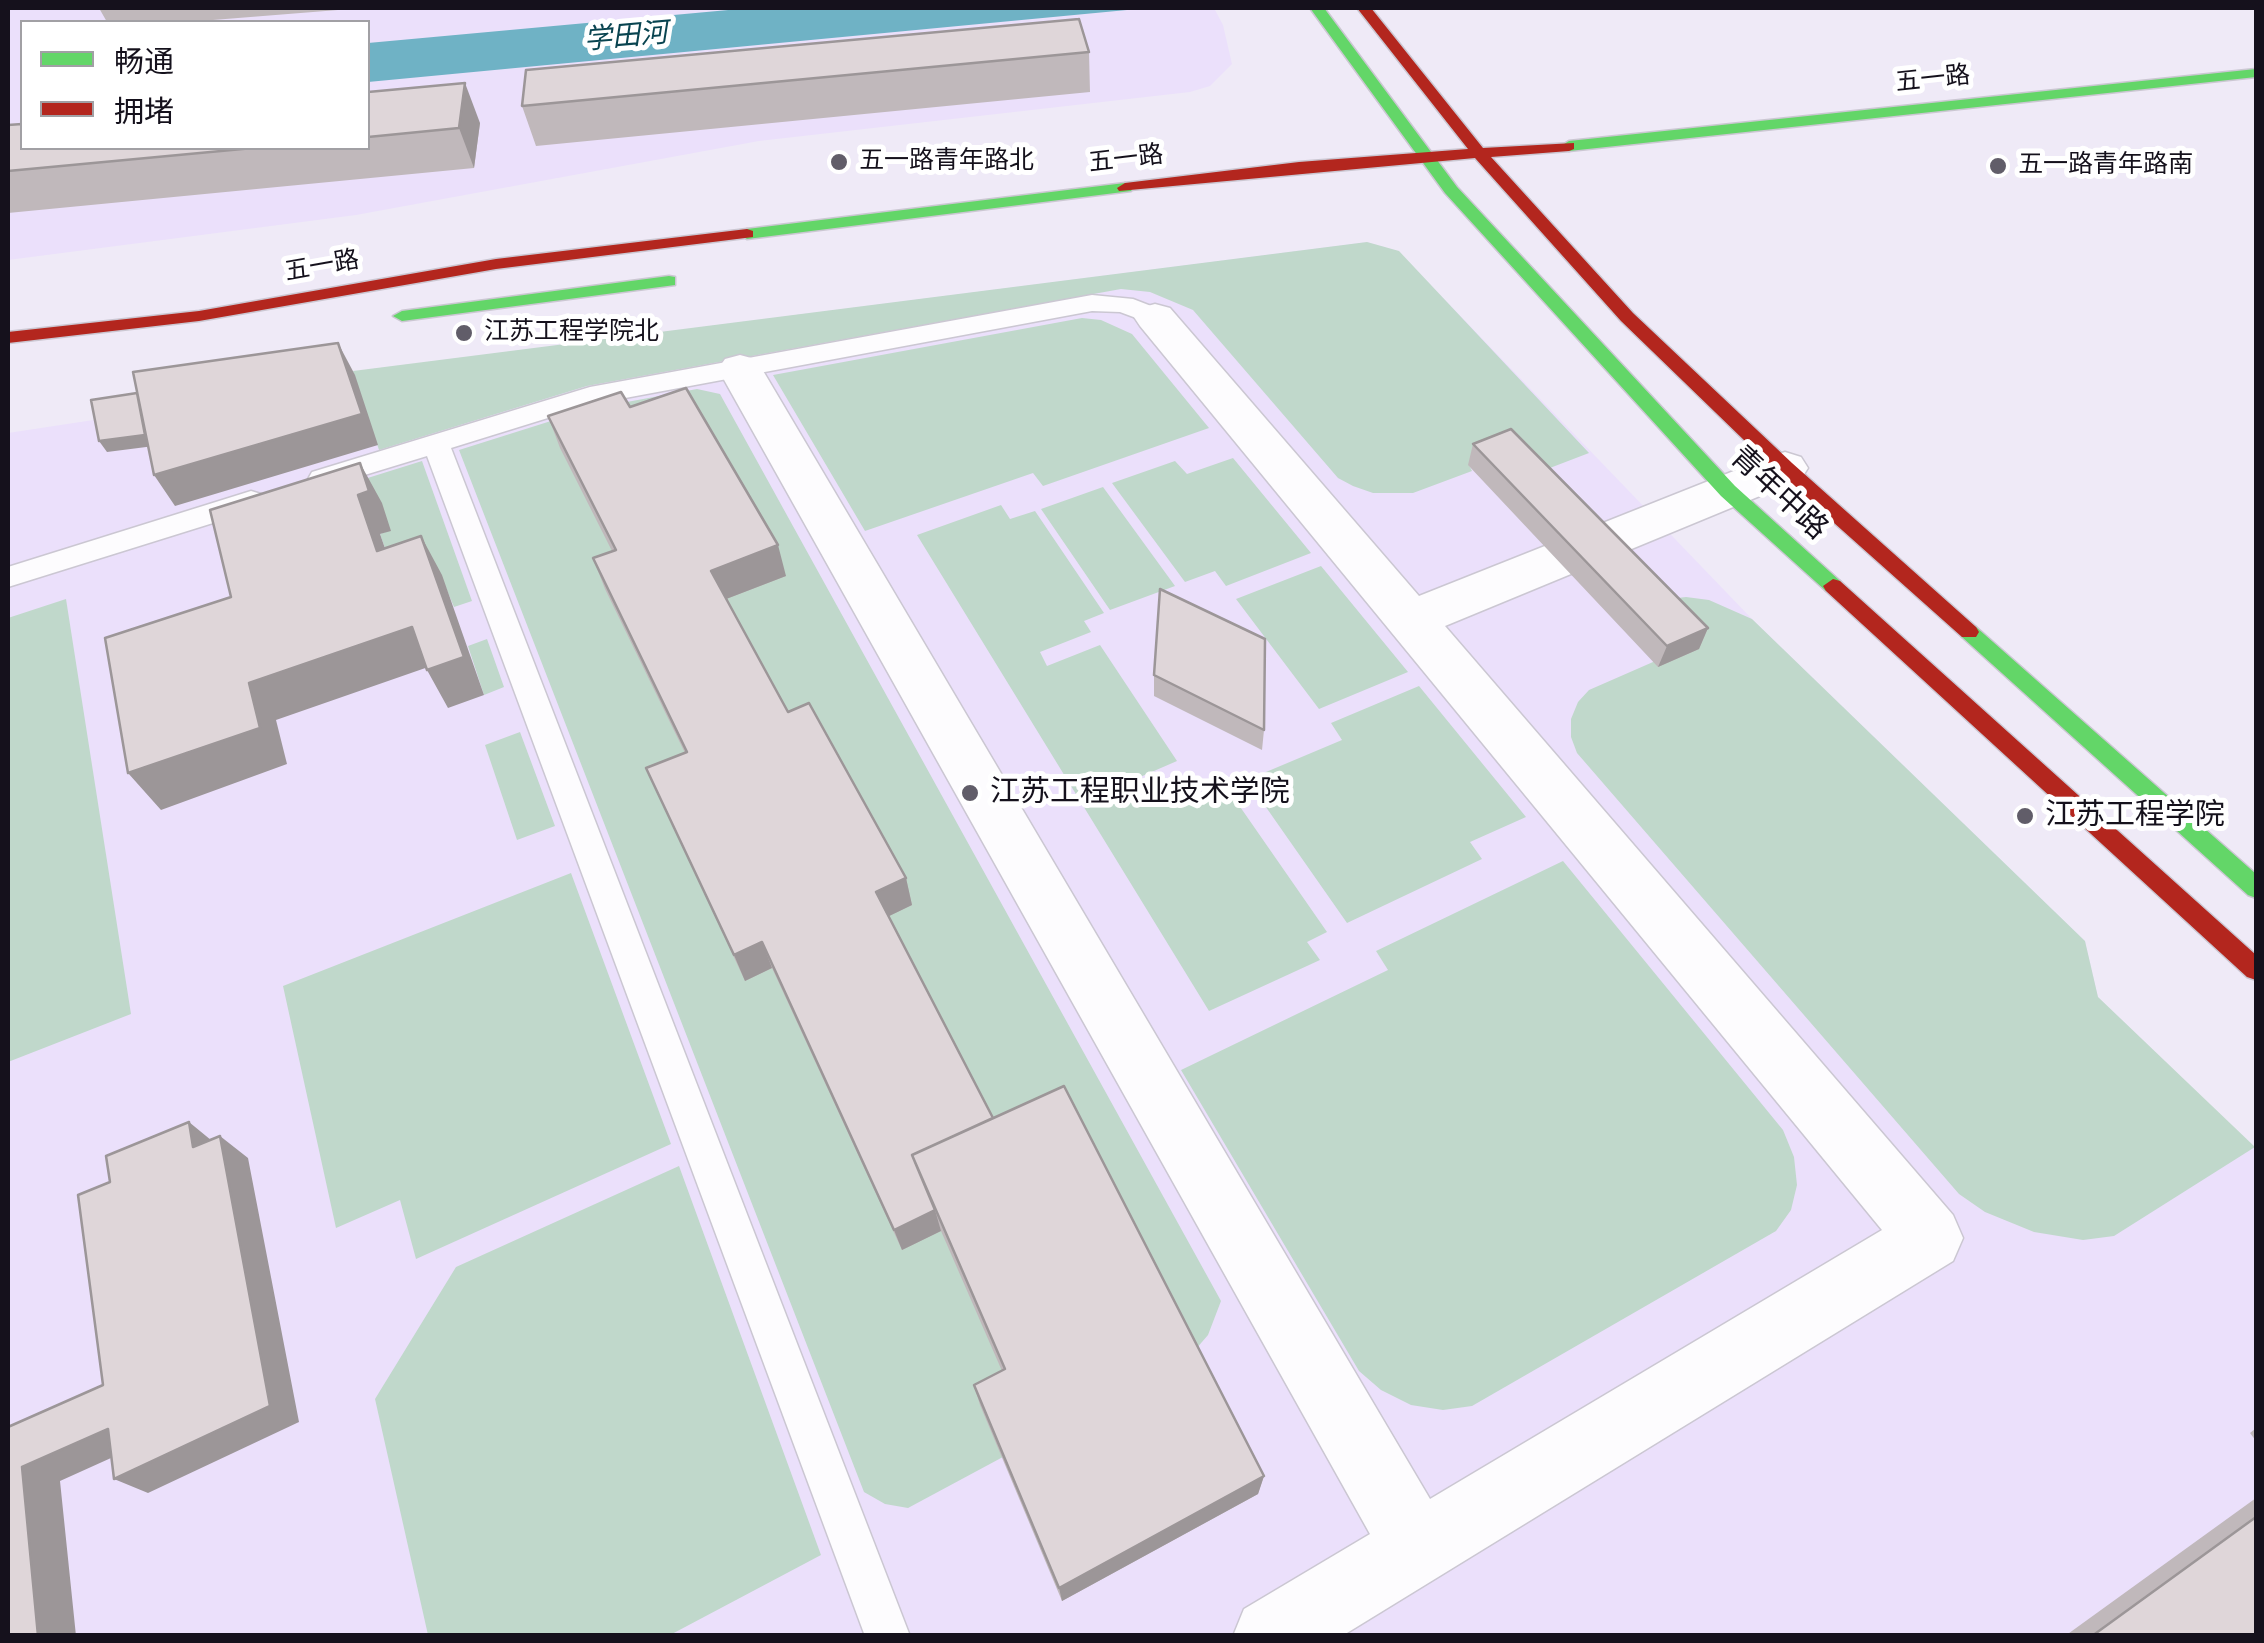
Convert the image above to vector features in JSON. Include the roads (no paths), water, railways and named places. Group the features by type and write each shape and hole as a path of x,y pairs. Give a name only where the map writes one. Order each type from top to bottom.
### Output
{"main road":[{"name":"青年中路","path":"1317,8 1425,157 1442,191 1728,491 2256,970"},
{"name":"青年中路","path":"1364,8 1506,185 1627,317 1786,468 2247,868"},
{"path":"2169,58 2256,59"},
{"name":"五一路","path":"8,338 199,316 496,264 1299,166 1479,153 2256,73"},
{"path":"1369,129 1486,117"},
{"path":"1442,191 1542,182"},
{"path":"199,316 582,230"},
{"path":"384,318 698,277"}],"street":[{"path":"1155,317 1930,1238 1271,1636"},
{"path":"740,369 1418,1548"},
{"path":"1410,620 1786,468"}],"lane":[{"path":"8,577 590,396 1092,303 1124,304 1155,317"},
{"path":"436,444 888,1636"}],"water":[{"name":"学田河","path":"750,8 1148,8 370,82 370,43"}],"place":[{"name":"五一路青年路北","path":"839,162"},
{"name":"五一路青年路南","path":"1998,166"},
{"name":"江苏工程学院北","path":"464,333"},
{"name":"江苏工程职业技术学院","path":"970,793"},
{"name":"江苏工程学院","path":"2025,816"}]}
